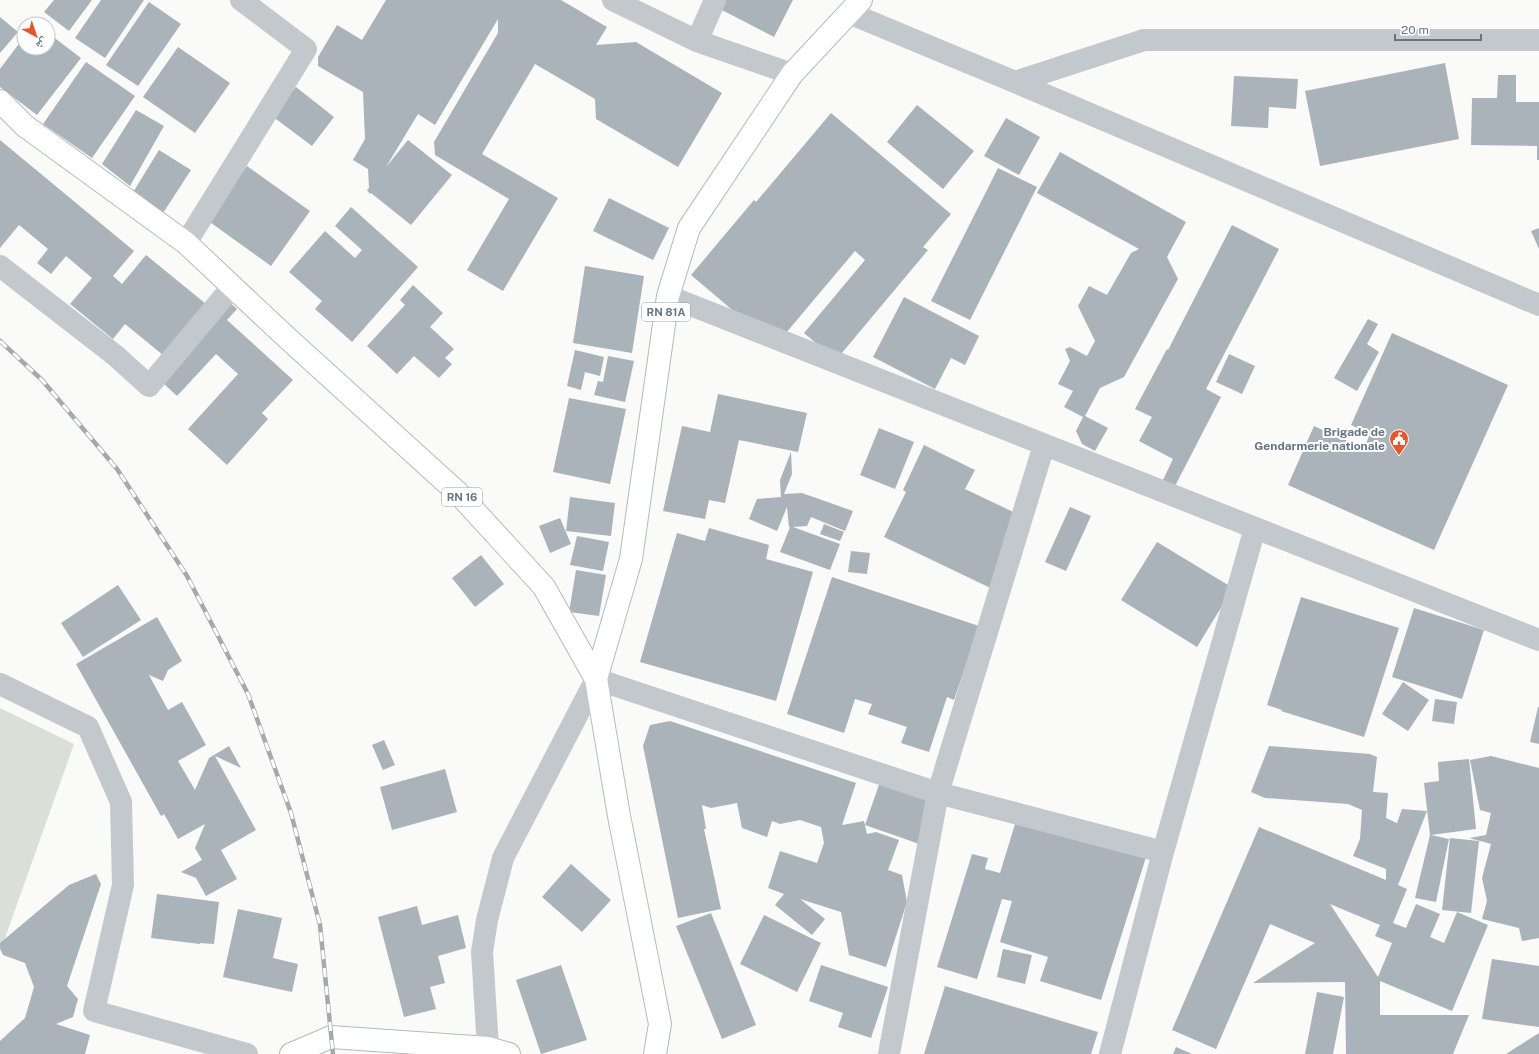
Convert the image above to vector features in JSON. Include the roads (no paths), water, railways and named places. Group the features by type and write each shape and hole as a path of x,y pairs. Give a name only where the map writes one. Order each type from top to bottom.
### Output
{"main road":[{"name":"RN 81A","path":"596,679 631,559 668,296 689,228 792,74 855,7"},
{"name":"RN 16","path":"0,101 26,126 106,186 186,243 232,287 458,493 544,587 596,679 619,816 660,1024 655,1054"},
{"path":"290,1054 331,1037 488,1048 509,1054"}],"street":[{"path":"186,243 306,49 241,0"},
{"path":"613,0 697,41 792,74"},
{"path":"697,41 715,0"},
{"path":"855,7 1015,82 1539,305"},
{"path":"1015,82 1144,40 1539,40"},
{"path":"0,266 116,356 149,386 232,287"},
{"path":"668,296 1539,640"},
{"path":"889,1054 938,793 1044,445"},
{"path":"1110,1054 1163,852 1255,528"},
{"path":"488,1048 482,952 486,920 503,858 596,679 938,793 1163,852"},
{"path":"0,684 88,727 121,802 123,886 94,1011 247,1054"}],"railway":[{"path":"0,341 42,380 117,469 187,576 248,694 291,813 320,925 333,1054"}],"place":[{"name":"Brigade de Gendarmerie nationale","path":"1399,456"}]}
